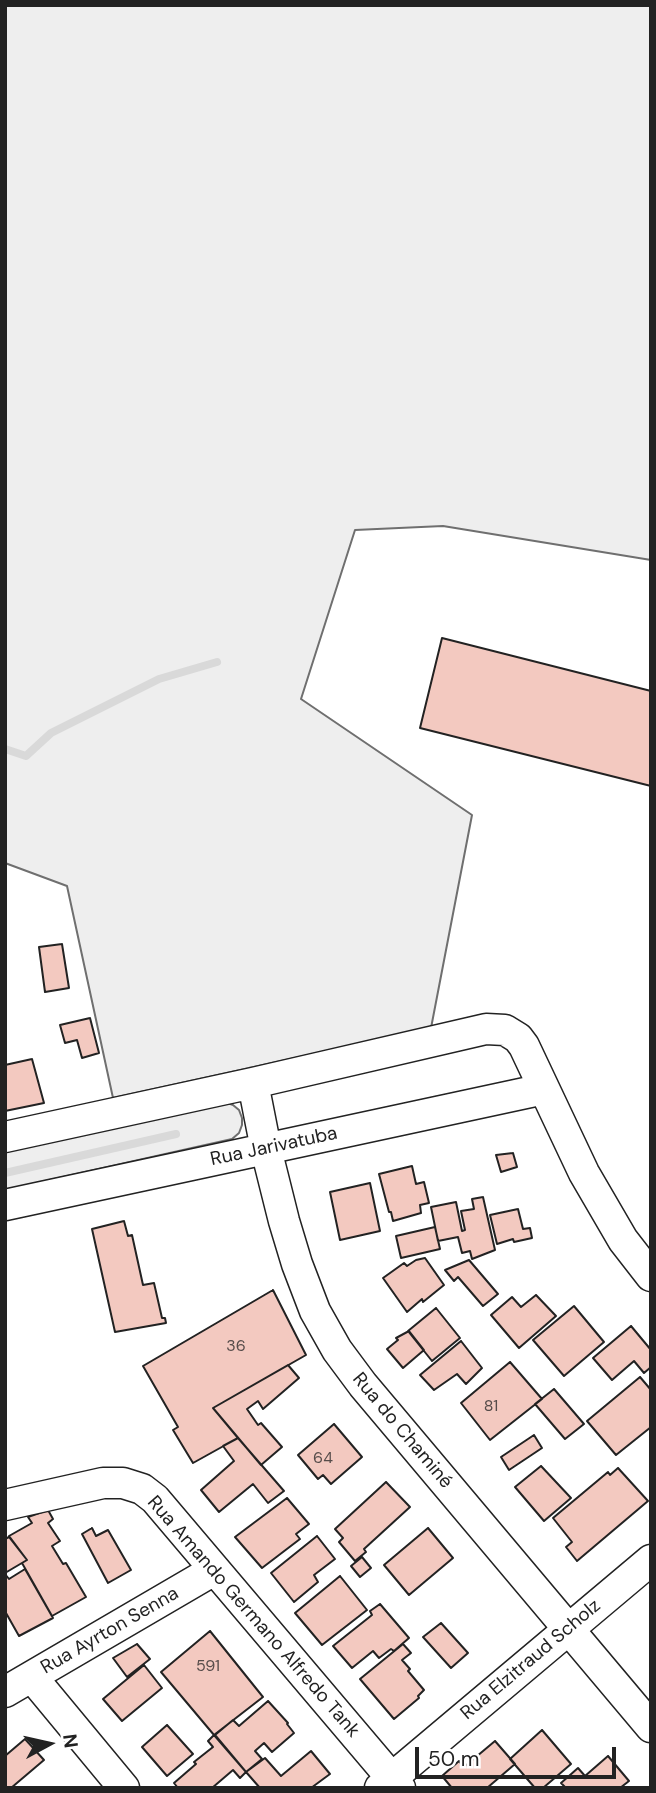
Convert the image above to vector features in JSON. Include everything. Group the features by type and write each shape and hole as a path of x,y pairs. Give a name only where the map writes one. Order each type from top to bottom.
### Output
{"street":[{"path":"5,1137 486,1029 505,1030 518,1038 524,1046 603,1208 623,1240 651,1276"},
{"name":"Rua do Chaminé","path":"253,1083 266,1149 297,1264 315,1311 337,1350 363,1385 651,1727"},
{"name":"Rua Jarivatuba","path":"5,1205 544,1089"},
{"name":"Rua Amando Germano Alfredo Tank","path":"5,1504 103,1483 123,1483 142,1489 155,1499 391,1784"},
{"name":"Rua Elzitraud Scholz","path":"391,1784 651,1560"},
{"name":"Rua Ayrton Senna","path":"5,1692 214,1570"},
{"path":"32,1677 124,1788"}],"shaded area":[{"path":"5,5 651,5 651,560 443,526 355,530 301,699 472,815 431,1028 113,1098 67,886 5,863"},
{"path":"225,1102 239,1110 242,1118 239,1133 232,1139 5,1190 5,1150"}],"building":[{"path":"442,638 651,691 651,786 420,728"},
{"path":"62,944 69,988 45,992 39,947"},
{"path":"90,1018 99,1053 82,1058 77,1040 65,1043 60,1025"},
{"path":"32,1059 44,1103 5,1111 5,1065"},
{"path":"513,1153 517,1167 501,1172 496,1155"},
{"path":"412,1166 416,1184 424,1182 429,1203 420,1205 421,1213 393,1221 379,1174"},
{"path":"370,1183 380,1231 340,1240 330,1192"},
{"path":"483,1197 495,1250 472,1259 470,1251 462,1253 458,1237 438,1241 431,1207 456,1202 462,1231 465,1230 461,1211 474,1209 472,1199"},
{"path":"518,1209 523,1229 530,1228 532,1238 514,1242 513,1239 497,1244 490,1215"},
{"path":"124,1221 128,1236 132,1235 143,1285 154,1283 162,1318 165,1318 166,1323 115,1332 92,1229"},
{"path":"435,1227 440,1249 401,1258 396,1236"},
{"path":"425,1258 444,1285 407,1312 383,1278 404,1263 407,1266"},
{"path":"469,1260 498,1294 483,1306 458,1277 454,1281 445,1270"},
{"path":"273,1290 306,1355 213,1408 238,1438 193,1463 173,1430 178,1427 143,1366"},
{"path":"536,1295 556,1316 519,1348 491,1315 512,1297 521,1307"},
{"path":"574,1306 604,1342 564,1376 533,1340"},
{"path":"436,1308 460,1338 432,1361 408,1331"},
{"path":"631,1326 651,1350 651,1367 644,1373 634,1361 612,1380 593,1358"},
{"path":"409,1331 424,1350 403,1368 387,1349 398,1340 396,1338"},
{"path":"461,1341 482,1368 466,1384 457,1374 434,1390 420,1375"},
{"path":"510,1362 542,1399 490,1440 461,1403"},
{"path":"288,1365 299,1378 263,1409 258,1401 247,1409 258,1425 261,1423 282,1447 261,1465 213,1408"},
{"path":"640,1377 651,1390 651,1427 616,1455 587,1421"},
{"path":"554,1389 584,1424 565,1439 535,1404"},
{"path":"334,1424 362,1457 331,1484 323,1475 318,1479 298,1455"},
{"path":"534,1435 542,1448 509,1470 501,1457"},
{"path":"238,1438 284,1491 268,1503 253,1484 219,1512 201,1490 234,1461 223,1446"},
{"path":"541,1466 571,1498 544,1521 515,1487"},
{"path":"618,1468 648,1501 577,1561 566,1547 572,1542 553,1518 608,1472 610,1475"},
{"path":"386,1482 410,1507 364,1549 366,1552 355,1561 339,1542 343,1538 335,1529"},
{"path":"287,1498 309,1524 296,1534 300,1539 262,1568 235,1537"},
{"path":"48,1510 53,1519 48,1523 60,1541 52,1546 63,1564 66,1563 86,1597 52,1616 22,1563 27,1560 9,1536 32,1523 28,1517"},
{"path":"92,1528 96,1536 108,1530 131,1570 108,1583 82,1534"},
{"path":"428,1528 453,1558 409,1595 384,1565"},
{"path":"317,1536 335,1559 314,1575 318,1582 294,1602 271,1573"},
{"path":"9,1537 27,1560 5,1573 5,1539"},
{"path":"362,1557 371,1568 360,1577 351,1566"},
{"path":"25,1569 53,1618 19,1636 5,1614 5,1574 9,1579"},
{"path":"340,1576 367,1610 322,1645 295,1613"},
{"path":"380,1604 409,1638 394,1651 391,1649 379,1658 373,1651 352,1668 333,1646 372,1615 370,1611"},
{"path":"441,1623 468,1653 451,1668 423,1637"},
{"path":"210,1631 263,1697 214,1735 161,1672"},
{"path":"137,1644 150,1659 127,1677 113,1658"},
{"path":"403,1644 411,1653 402,1660 424,1690 419,1698 394,1719 360,1679"},
{"path":"144,1665 162,1688 122,1721 103,1699"},
{"path":"268,1701 294,1733 272,1752 264,1743 255,1751 262,1759 246,1772 215,1735 233,1720 239,1726"},
{"path":"167,1725 193,1754 167,1776 142,1747"},
{"path":"542,1730 571,1764 543,1788 535,1788 510,1759"},
{"path":"214,1735 246,1772 240,1778 233,1770 212,1788 178,1788 174,1783 213,1747 208,1741"},
{"path":"25,1739 44,1760 11,1788 5,1788 5,1756"},
{"path":"495,1741 515,1764 487,1788 452,1788 442,1776 459,1761 464,1767"},
{"path":"311,1751 330,1774 311,1788 260,1788 246,1772 265,1758 281,1776"},
{"path":"608,1756 629,1781 620,1788 566,1788 561,1783 578,1768 585,1776"}],"waterway":[{"path":"5,749 26,756 51,733 159,679 217,662"},
{"path":"5,1173 176,1134"}]}
